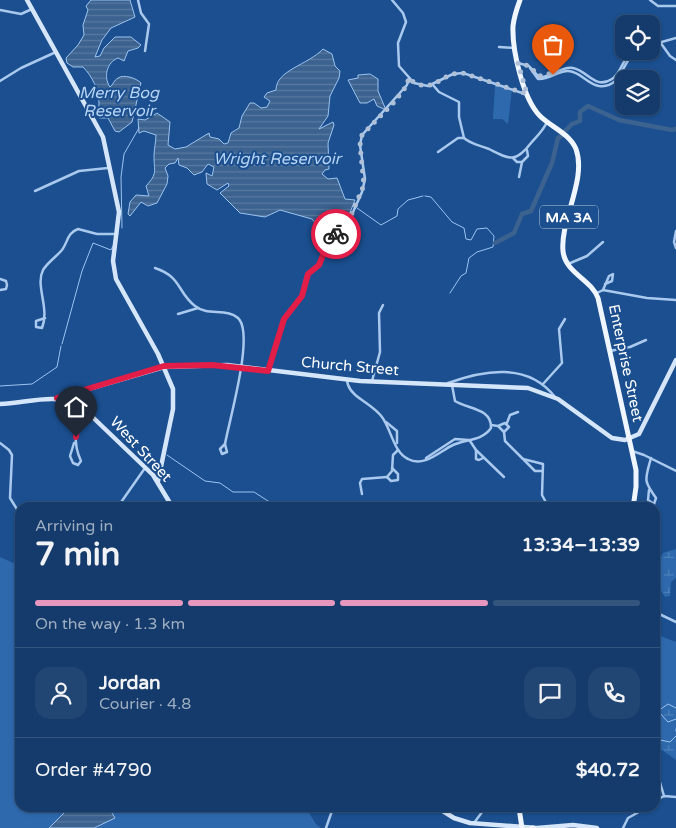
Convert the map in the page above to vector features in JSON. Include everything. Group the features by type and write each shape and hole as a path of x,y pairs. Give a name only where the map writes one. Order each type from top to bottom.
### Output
{"main road":[{"path":"27,0 100,130 118,203 118,234 114,261 116,279 164,366 173,392 174,402 158,482"},
{"name":"MA 3A","path":"520,0 514,22 515,48 527,94 538,113 570,140 577,156 575,187 563,244 563,254 568,264"},
{"name":"Enterprise Street","path":"568,264 596,293 630,439 637,483 634,502"},
{"path":"630,439 640,433 676,360"},
{"name":"Church Street","path":"57,398 164,366 197,364 241,367 372,381 522,388 538,391 556,398 609,437 619,440 630,439"},
{"path":"71,395 75,402"},
{"name":"West Street","path":"0,404 57,398 75,402 85,409 146,467 158,482 170,502"},
{"path":"444,812 470,825 532,828 567,825 597,828"},
{"path":"520,812 522,827"}],"street":[{"path":"138,0 141,14 149,24 145,50"},
{"path":"392,0 406,20 398,43 398,60 399,66 408,78 421,86 433,85 453,74 463,73 527,94"},
{"path":"650,0 658,6 676,6"},
{"path":"0,10 21,14 32,9"},
{"path":"676,38 660,42 670,56 676,60"},
{"path":"499,47 515,48"},
{"path":"0,81 21,68 56,51"},
{"path":"518,63 527,65 537,76 547,77 565,68 573,70 588,80 601,83 611,82 627,60"},
{"path":"268,371 284,319 302,296 305,278 321,262 332,238 345,230 362,192 365,179 360,145 362,135 395,101 408,84 408,78"},
{"path":"433,85 439,92 459,102 459,117 464,138"},
{"path":"513,158 527,150 547,122"},
{"path":"438,152 458,138 464,138 473,145 487,148 500,156 522,162"},
{"path":"519,177 522,162 528,156 527,150"},
{"path":"35,191 79,171 110,167"},
{"path":"44,318 36,321 36,327 42,328 44,318 42,274 46,266 64,248 70,234 78,229 97,234 118,234"},
{"path":"676,231 674,242 676,248"},
{"path":"568,264 587,256 603,242"},
{"path":"155,268 172,276 190,302 198,308 231,314 241,320 245,332 241,367 225,444"},
{"path":"0,279 6,281 7,285 6,289 0,290"},
{"path":"603,290 605,284"},
{"path":"596,293 603,290 647,298 676,300"},
{"path":"372,381 380,352 379,313 383,305"},
{"path":"178,314 198,308"},
{"path":"543,384 562,363 559,329 565,319"},
{"path":"610,351 630,348 646,340"},
{"path":"444,384 474,374 493,371 522,374 543,384 556,398"},
{"path":"347,379 350,391 373,408 397,431 398,450 409,460 418,462 439,455 451,446 486,434 491,424"},
{"path":"452,385 455,401 483,412 491,424 498,426 504,432 505,440 532,470 542,471"},
{"path":"74,443 81,460 78,465 73,463 70,456 78,421 85,409"},
{"path":"504,432 508,429 507,423 510,415 518,412"},
{"path":"385,421 397,445"},
{"path":"498,426 507,423"},
{"path":"425,459 455,439 472,440"},
{"path":"472,440 476,450 476,458 479,460 483,458"},
{"path":"0,443 9,450 13,458 10,498 15,506"},
{"path":"362,494 360,484 362,479 387,477 391,473 394,455 398,450"},
{"path":"476,450 504,478"},
{"path":"632,452 651,458 676,471"},
{"path":"651,458 646,479 649,490 648,500 651,502"},
{"path":"523,459 541,463 543,466 542,494 546,502"},
{"path":"121,502 146,467"},
{"path":"387,477 391,481 398,480 398,474 392,468"},
{"path":"649,490 656,498 655,502"},
{"path":"660,614 676,622"},
{"path":"660,782 664,796"},
{"path":"660,798 664,796 676,797"},
{"path":"326,828 332,812"},
{"path":"470,825 481,812"},
{"path":"622,828 628,818 636,813"}],"green space":[{"path":"495,85 512,89 508,124 502,119 493,119"},
{"path":"676,549 676,578 671,582 670,596 665,597 660,588 660,561 663,553"},
{"path":"0,557 15,564 15,812 65,812 49,828 0,828"},
{"path":"660,636 676,642 676,709 668,703 660,710"},
{"path":"676,696 676,760 660,749 660,707"},
{"path":"660,715 666,722 671,724 676,720 674,730 676,735 670,742 660,740"},
{"path":"111,812 308,812 321,828 94,828 114,818"}],"water":[{"name":"Merry Bog Reservoir","path":"91,0 130,0 135,17 111,28 102,40 95,57 100,56 104,48 115,37 131,37 141,45 128,51 124,61 118,58 114,60 107,70 107,79 110,87 117,79 123,76 133,78 141,83 132,122 119,132 115,131 108,118 99,118 98,93 83,67 73,67 67,63 66,58 84,35 83,25 88,10 86,6"},
{"name":"Wright Reservoir","path":"323,49 332,54 335,66 340,71 339,78 330,96 328,116 319,129 333,122 334,125 328,143 329,169 325,170 322,174 328,179 337,178 345,199 355,200 343,230 333,233 325,231 312,219 280,210 265,217 240,213 220,193 229,186 228,183 217,190 207,184 206,173 212,176 214,167 208,164 202,172 194,175 187,168 179,165 178,158 175,163 169,164 165,168 168,176 167,184 157,203 148,206 141,202 130,216 128,214 130,202 136,195 149,196 146,186 155,172 154,153 156,135 144,131 139,133 138,119 145,120 157,113 170,122 168,145 175,149 186,147 209,133 210,137 219,139 224,144 228,143 231,133 239,128 242,116 250,103 254,103 261,108 267,107 270,101 264,97 267,93 276,90 277,83 281,77 317,55"},
{"path":"370,74 378,79 378,91 386,110 377,106 374,99 367,103 360,103 348,80 358,78 358,75"},
{"path":"65,812 111,812 115,818 94,828 49,828"}],"waterway":[{"path":"565,131 572,124 580,121 580,112 588,106 619,120 672,130 676,129"},
{"path":"122,228 121,177 124,154 139,128"},
{"path":"495,243 514,233 522,214 531,211 552,163 558,138 563,135"},
{"path":"357,208 381,225 397,216 398,209 408,200 423,196"},
{"path":"425,196 431,197 452,222 464,228 466,239 471,240 477,229 487,228 494,236 493,247 477,252 469,258 466,273 461,276 450,293"},
{"path":"62,344 82,271 93,243 111,250 113,246"},
{"path":"0,386 32,384 57,367 61,346"},
{"path":"167,455 205,481 220,483 233,492 254,492 270,502"},
{"path":"660,710 668,704 676,708"},
{"path":"660,713 668,722 676,719"},
{"path":"660,740 670,742 676,736"}],"way so far":[{"path":"336,234 345,230 364,185 365,179 360,145 362,135 395,101 408,84 408,78 421,86 428,86 438,83 453,74 466,73 485,82 527,94 518,63 529,66 536,75 543,77 552,73 553,75"}],"route":[{"path":"76,437 78,421 85,409 75,402 64,398 57,398 164,366 227,365 268,371 278,343 282,323 302,296 305,278 309,272 319,265 328,243 336,234"}]}
